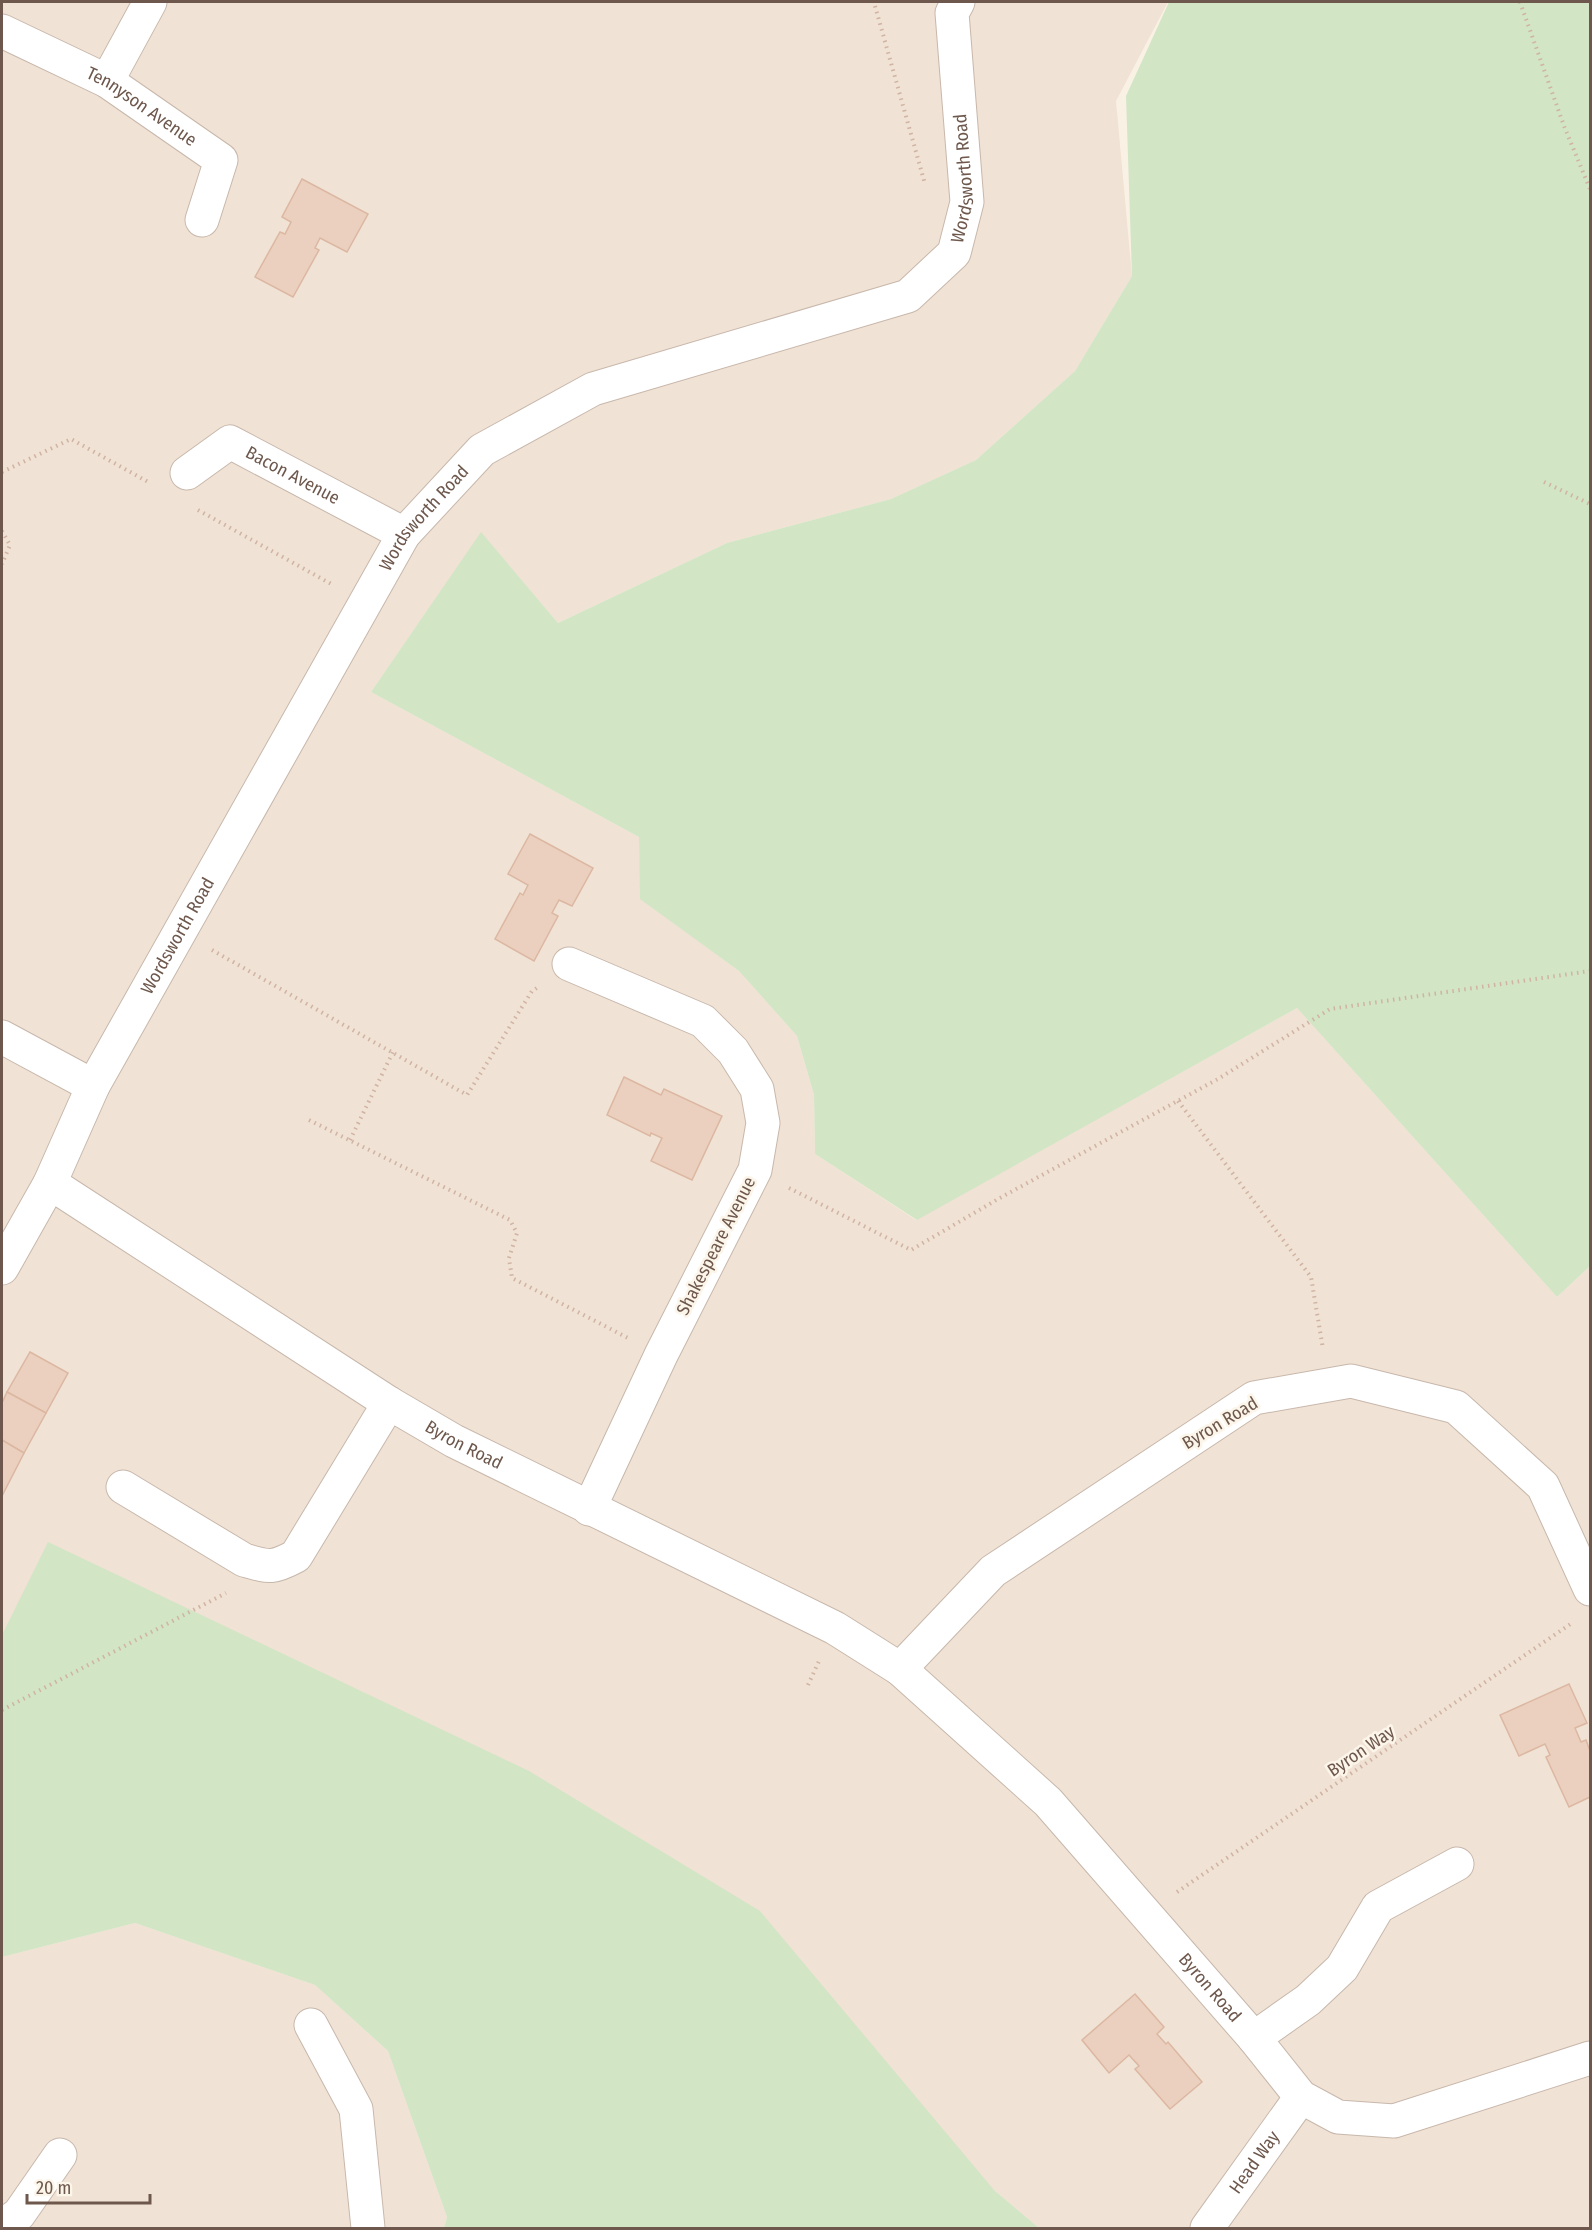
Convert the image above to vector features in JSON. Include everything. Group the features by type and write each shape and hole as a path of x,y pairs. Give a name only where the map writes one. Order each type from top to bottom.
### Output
{"street":[{"path":"107,81 150,2"},
{"name":"Wordsworth Road","path":"2,1268 50,1183 93,1086 404,534 482,450 593,389 908,296 954,253 967,202 952,14 958,2"},
{"name":"Tennyson Avenue","path":"2,31 107,81 221,160 202,220"},
{"name":"Bacon Avenue","path":"187,473 230,442 404,534"},
{"name":"Shakespeare Avenue","path":"569,964 703,1021 733,1051 757,1089 763,1123 755,1170 661,1355 589,1509"},
{"path":"2,1037 93,1086"},
{"name":"Byron Road","path":"50,1183 389,1403 454,1441 835,1628 900,1669 1048,1802 1254,2038 1301,2097 1338,2117 1394,2121 1590,2058"},
{"name":"Byron Road","path":"900,1669 1002,1564 1254,1398 1351,1381 1456,1407 1543,1486 1586,1603"},
{"path":"123,1487 244,1560 261,1565 277,1566 296,1556 389,1403"},
{"path":"1254,2038 1308,2000 1342,1968 1378,1908 1457,1864"},
{"path":"311,2025 356,2109 368,2229"},
{"name":"Head Way","path":"1207,2229 1301,2097"},
{"path":"2,2226 19,2214 60,2155"}],"path":[{"path":"1520,2 1564,126 1590,189"},
{"path":"875,6 926,185 967,202"},
{"path":"1544,482 1590,504"},
{"path":"2,531 10,545 2,564"},
{"path":"180,932 467,1095 532,991 569,964"},
{"path":"755,1170 911,1250 998,1199 1218,1079 1330,1009 1590,971"},
{"path":"350,1140 393,1052"},
{"path":"1178,1101 1311,1277 1329,1385"},
{"path":"309,1120 510,1220 517,1233 509,1258 512,1278 661,1355"},
{"path":"2,1710 277,1566"},
{"name":"Byron Way","path":"1146,1913 1586,1603"}],"shaded area":[{"path":"2,2 1168,2 1116,101 1132,276 1075,371 976,460 891,499 727,543 558,623 481,533 371,692 639,837 641,899 739,971 797,1036 814,1095 815,1154 916,1220 1297,1008 1557,1297 1590,1266 1590,2228 1039,2228 994,2190 2,1635"},
{"path":"135,1923 315,1985 388,2051 447,2217 444,2228 2,2228 2,1957"}],"green space":[{"path":"1169,2 1590,2 1590,1266 1557,1297 1297,1008 917,1220 815,1154 814,1095 797,1036 739,971 640,899 639,837 371,692 481,532 558,623 727,543 891,499 976,460 1075,371 1132,276 1126,96"},
{"path":"48,1542 529,1771 760,1911 994,2190 1039,2228 444,2228 447,2217 388,2051 315,1985 135,1923 2,1957 2,1635"}],"building":[{"path":"302,179 368,214 347,252 320,238 315,248 319,250 293,297 255,277 280,232 285,234 291,222 282,217"},
{"path":"530,834 593,868 572,906 559,900 552,913 558,916 534,961 495,939 520,893 523,895 528,885 508,874"},
{"path":"624,1077 661,1095 664,1089 722,1116 692,1180 651,1161 662,1138 651,1133 650,1136 607,1115"},
{"path":"30,1352 68,1373 46,1413 7,1392"},
{"path":"7,1392 46,1413 24,1453 2,1440 2,1403"},
{"path":"2,1440 24,1453 2,1496"},
{"path":"1569,1684 1587,1723 1575,1728 1581,1742 1586,1740 1590,1751 1590,1797 1569,1807 1546,1757 1550,1755 1545,1744 1519,1756 1500,1715"},
{"path":"1135,1994 1164,2027 1157,2034 1166,2044 1168,2042 1202,2082 1170,2109 1135,2069 1139,2066 1129,2055 1109,2073 1082,2040"}]}
